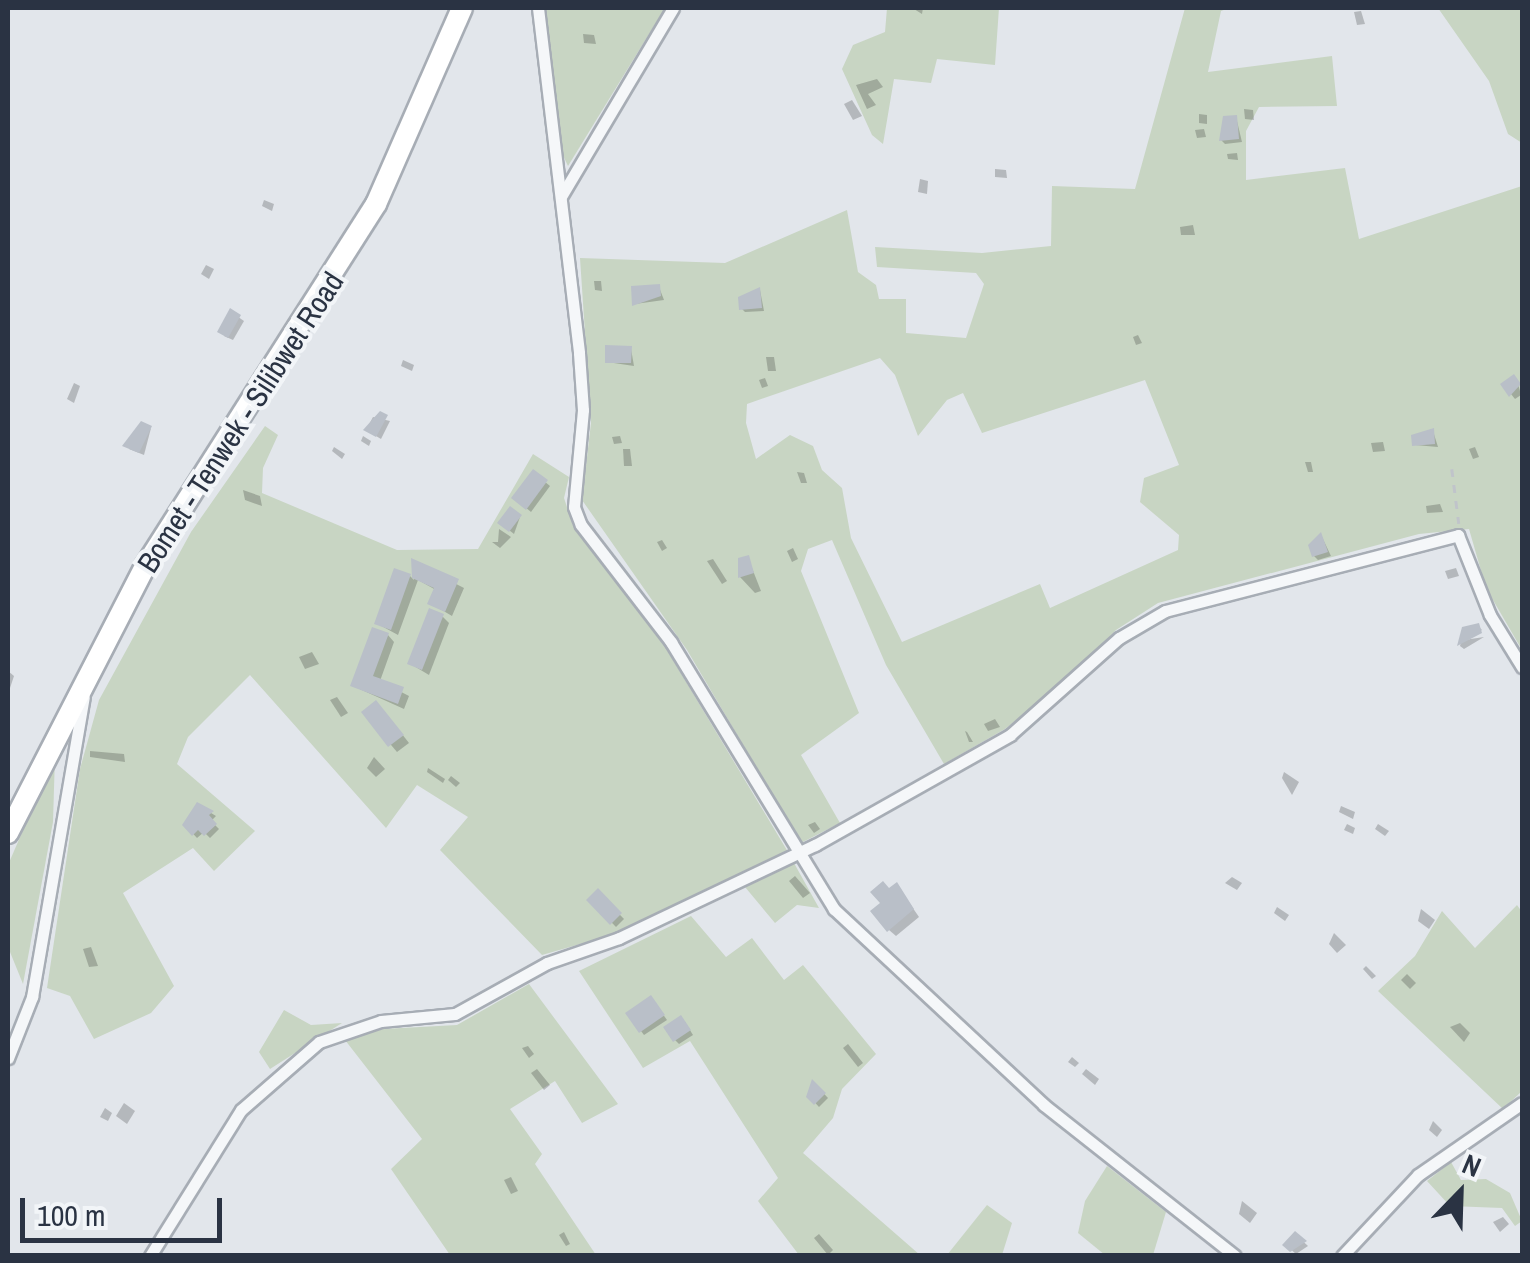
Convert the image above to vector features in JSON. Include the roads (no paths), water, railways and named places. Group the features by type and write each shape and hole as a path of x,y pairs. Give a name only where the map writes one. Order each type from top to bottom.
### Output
{"main road":[{"name":"Bomet - Tenwek - Silibwet Road","path":"8,833 90,668 172,523 376,204 462,8"}],"street":[{"path":"538,8 582,391 574,508 580,525 671,642 796,853 834,909 1044,1105 1235,1256"},
{"path":"562,196 673,8"},
{"path":"150,1256 241,1110 319,1042 381,1022 455,1014 546,963 657,922 796,853 1010,735 1142,621 1274,579 1458,535 1490,615 1522,668"},
{"path":"8,1058 32,997 53,898 90,668"},
{"path":"1342,1256 1418,1176 1522,1102"}]}
